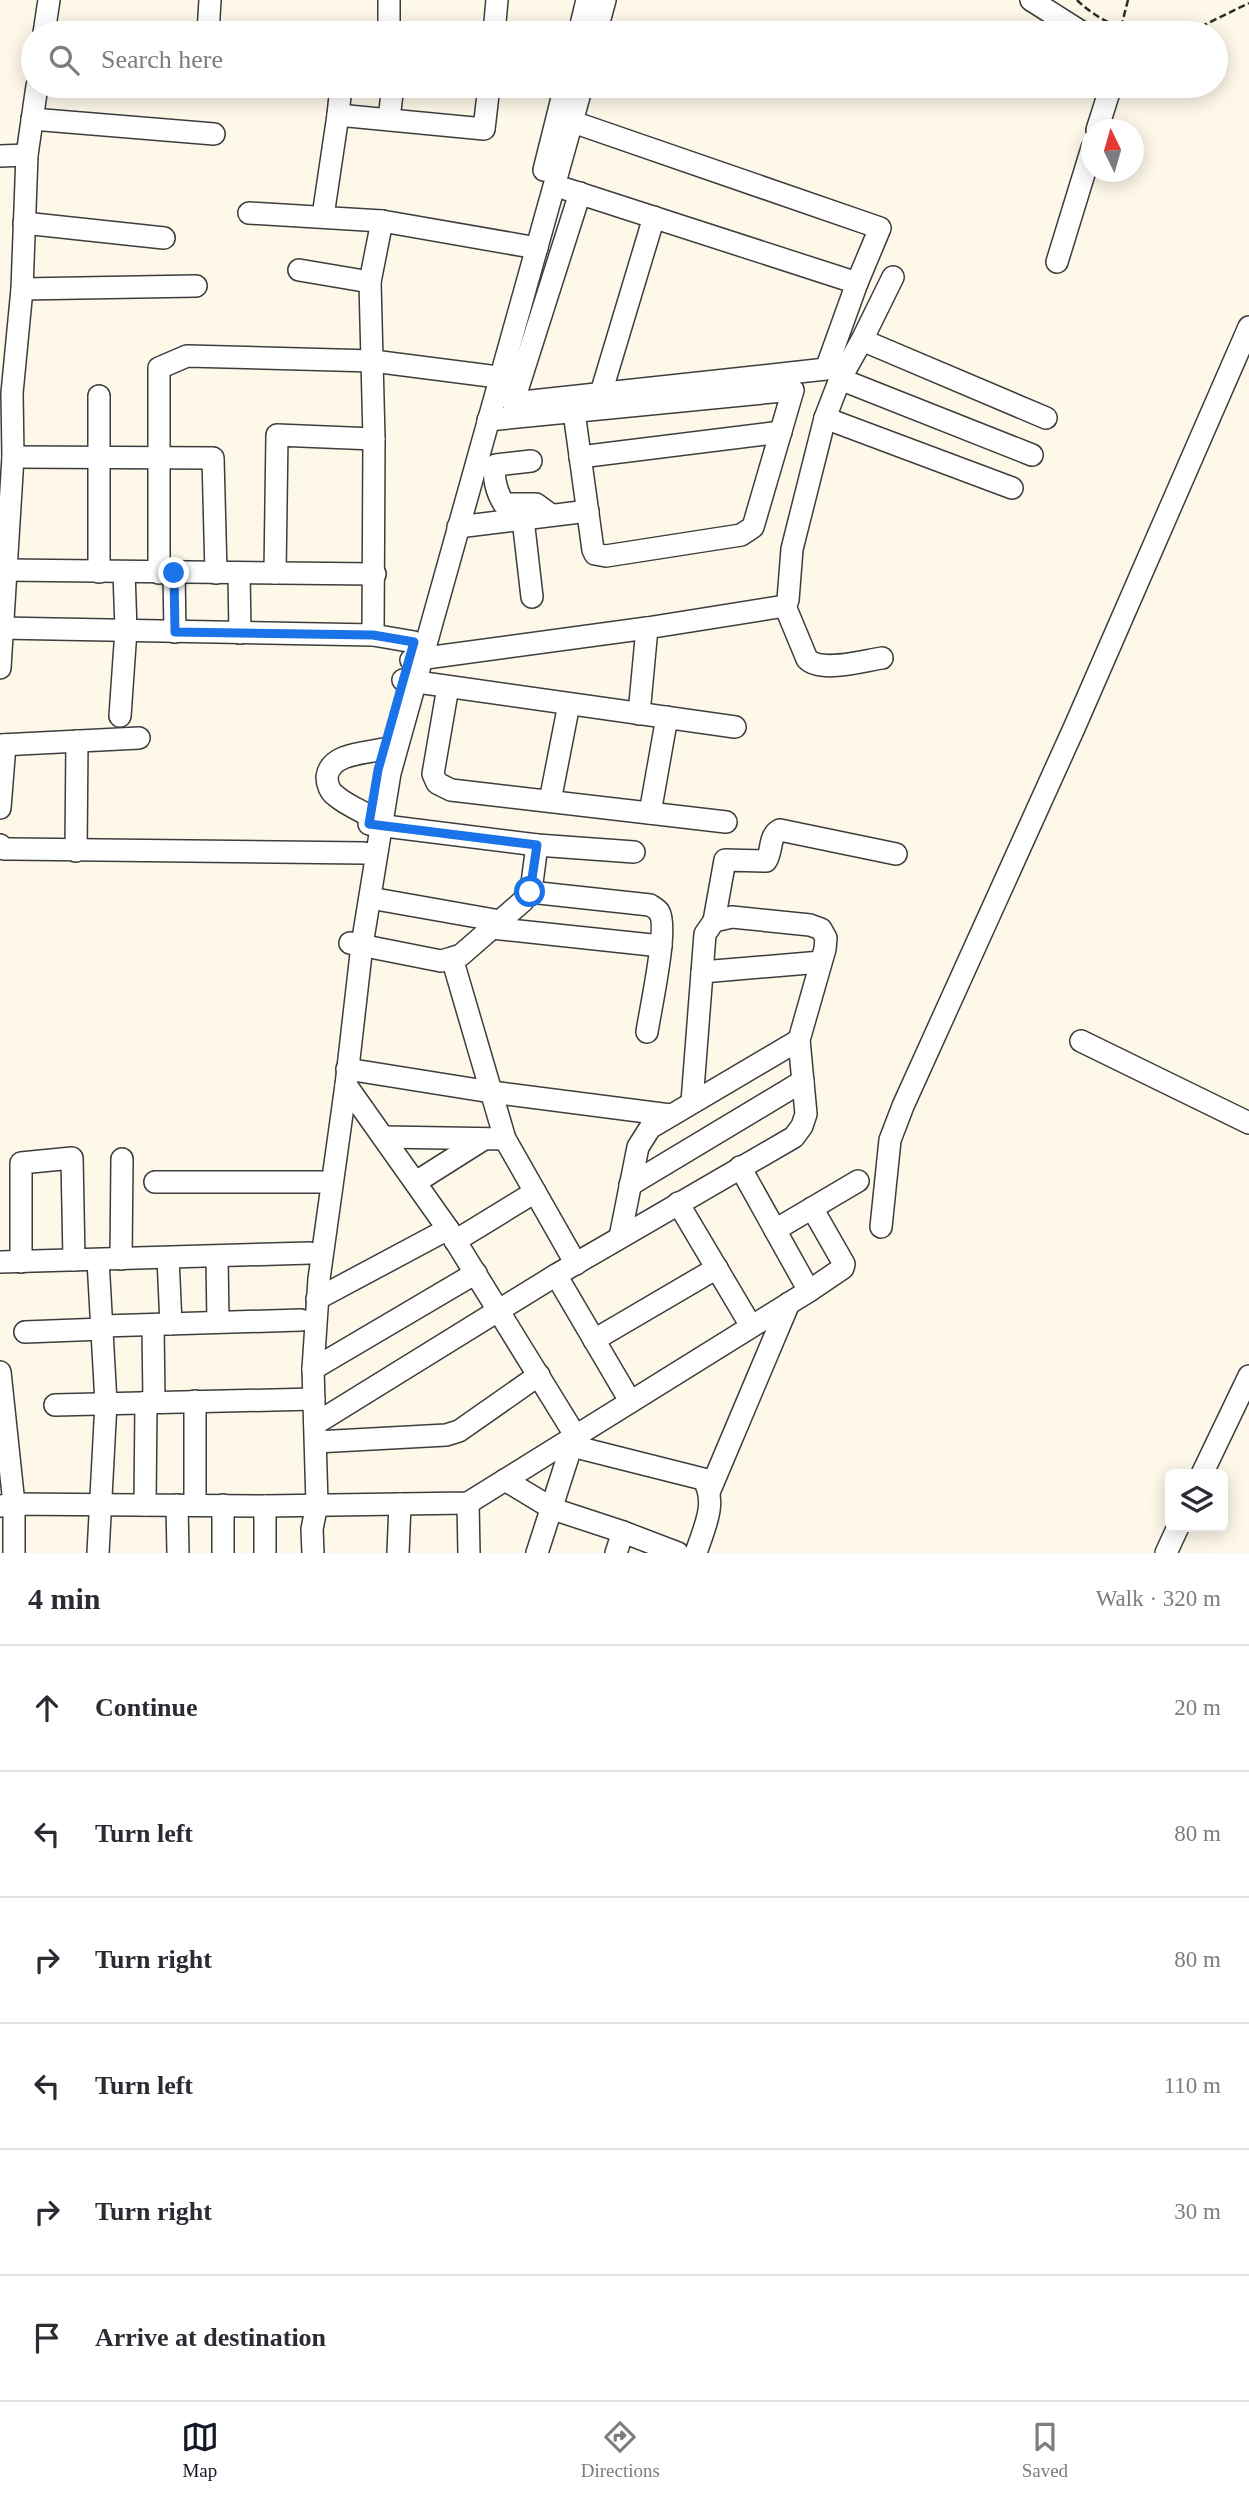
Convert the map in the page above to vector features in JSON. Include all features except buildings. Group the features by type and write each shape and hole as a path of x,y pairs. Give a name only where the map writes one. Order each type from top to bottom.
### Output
{"street":[{"path":"46,21 49,0"},
{"path":"209,21 210,0"},
{"path":"388,21 389,0"},
{"path":"495,21 498,0"},
{"path":"582,21 587,0"},
{"path":"599,21 605,0"},
{"path":"1031,0 1064,21"},
{"path":"0,668 13,457 6,411 22,289 27,155 35,98"},
{"path":"323,216 340,98"},
{"path":"389,118 392,98"},
{"path":"338,115 484,129 488,98"},
{"path":"313,1553 308,1399 302,1320 356,944 370,898 373,822 384,749 458,527 488,420 531,247 562,98"},
{"path":"311,1504 315,1433 308,1399 313,1369 317,1299 347,1077 365,853 390,773 413,665 476,416 531,247 544,216 579,98"},
{"path":"1100,119 1107,98"},
{"path":"32,119 214,134"},
{"path":"573,122 880,228 826,369 513,403 580,193"},
{"path":"0,156 27,155"},
{"path":"1056,262 1081,181"},
{"path":"553,185 857,283"},
{"path":"249,213 382,221 531,247"},
{"path":"601,393 654,217"},
{"path":"373,635 374,439 370,282 382,221"},
{"path":"24,223 164,239"},
{"path":"299,270 370,282"},
{"path":"882,658 824,667 813,665 807,659 785,606 788,600 793,549 825,418 840,379 893,277"},
{"path":"22,289 196,286"},
{"path":"881,1227 890,1140 903,1106 1075,726 1249,327"},
{"path":"862,340 1046,418"},
{"path":"175,632 166,573 158,458 159,368 187,356 373,361 490,376"},
{"path":"840,379 1032,455"},
{"path":"488,420 793,390 753,527 741,535 600,556 593,550 574,412"},
{"path":"99,396 99,572"},
{"path":"825,418 1012,488"},
{"path":"580,457 781,432"},
{"path":"275,573 277,435 374,439"},
{"path":"13,457 213,458 216,573"},
{"path":"531,461 496,466 496,487 504,504 536,504 552,516"},
{"path":"468,491 496,487"},
{"path":"458,527 588,511"},
{"path":"523,520 532,597"},
{"path":"6,570 375,574"},
{"path":"120,716 126,630 124,572"},
{"path":"239,573 240,634"},
{"path":"413,665 785,606"},
{"path":"1,628 373,635 447,687 735,727"},
{"path":"639,714 647,628"},
{"path":"447,687 433,774 437,783 451,790 726,822"},
{"path":"550,801 569,704"},
{"path":"650,813 667,717"},
{"path":"0,808 2,745 139,738"},
{"path":"76,851 77,741"},
{"path":"384,749 334,762 327,780 329,789 335,796 373,822 537,845 635,852"},
{"path":"692,1102 705,934 714,921 724,860 766,861 772,837 780,830 896,854"},
{"path":"0,845 4,849 76,851 365,853"},
{"path":"356,944 441,961 461,955 530,892 537,845"},
{"path":"530,892 650,905 659,911 662,921 661,946 647,1032"},
{"path":"370,898 496,924 661,946"},
{"path":"315,1433 556,1275 794,1137 806,1114 799,1040 826,938 821,929 810,925 732,917 714,921"},
{"path":"452,958 491,1092 495,1139 535,1192 576,1264"},
{"path":"702,972 821,962"},
{"path":"620,1237 642,1138 650,1128 799,1040"},
{"path":"1081,1041 1249,1123"},
{"path":"347,1077 670,1115"},
{"path":"347,1077 476,1273 539,1375 573,1441 537,1553"},
{"path":"630,1185 803,1081"},
{"path":"385,1138 495,1139"},
{"path":"416,1182 495,1139"},
{"path":"74,1261 72,1158 21,1163 11,1262 74,1261 217,1257 310,1253"},
{"path":"121,1259 122,1159"},
{"path":"740,1167 809,1291"},
{"path":"775,1230 858,1181"},
{"path":"155,1182 322,1182"},
{"path":"317,1299 535,1192"},
{"path":"678,1203 751,1326"},
{"path":"7,1505 265,1506 468,1503 573,1441 630,1401 843,1268 842,1258 812,1208"},
{"path":"217,1257 218,1322"},
{"path":"145,1505 150,1402 162,1324 168,1258"},
{"path":"98,1260 106,1403 98,1553"},
{"path":"594,1340 717,1268"},
{"path":"313,1369 476,1273"},
{"path":"556,1275 630,1401"},
{"path":"696,1553 710,1505 710,1490 789,1303"},
{"path":"25,1332 302,1320"},
{"path":"0,1372 7,1505 14,1553"},
{"path":"315,1433 446,1435 460,1431 539,1375"},
{"path":"1204,1469 1249,1376"},
{"path":"55,1405 308,1399"},
{"path":"178,1553 186,1505 195,1401"},
{"path":"573,1441 703,1479 710,1490"},
{"path":"505,1480 553,1509 678,1553"},
{"path":"468,1503 469,1553"},
{"path":"398,1553 400,1504"},
{"path":"223,1505 223,1553"},
{"path":"265,1506 265,1553"},
{"path":"616,1553 623,1532"},
{"path":"1166,1553 1176,1532"}],"path":[{"path":"1077,0 1106,21"},
{"path":"1123,21 1128,0"},
{"path":"1211,21 1249,3"}],"route":[{"path":"174,573 175,632 373,635 414,642 378,770 369,824 537,845 530,892"}]}
